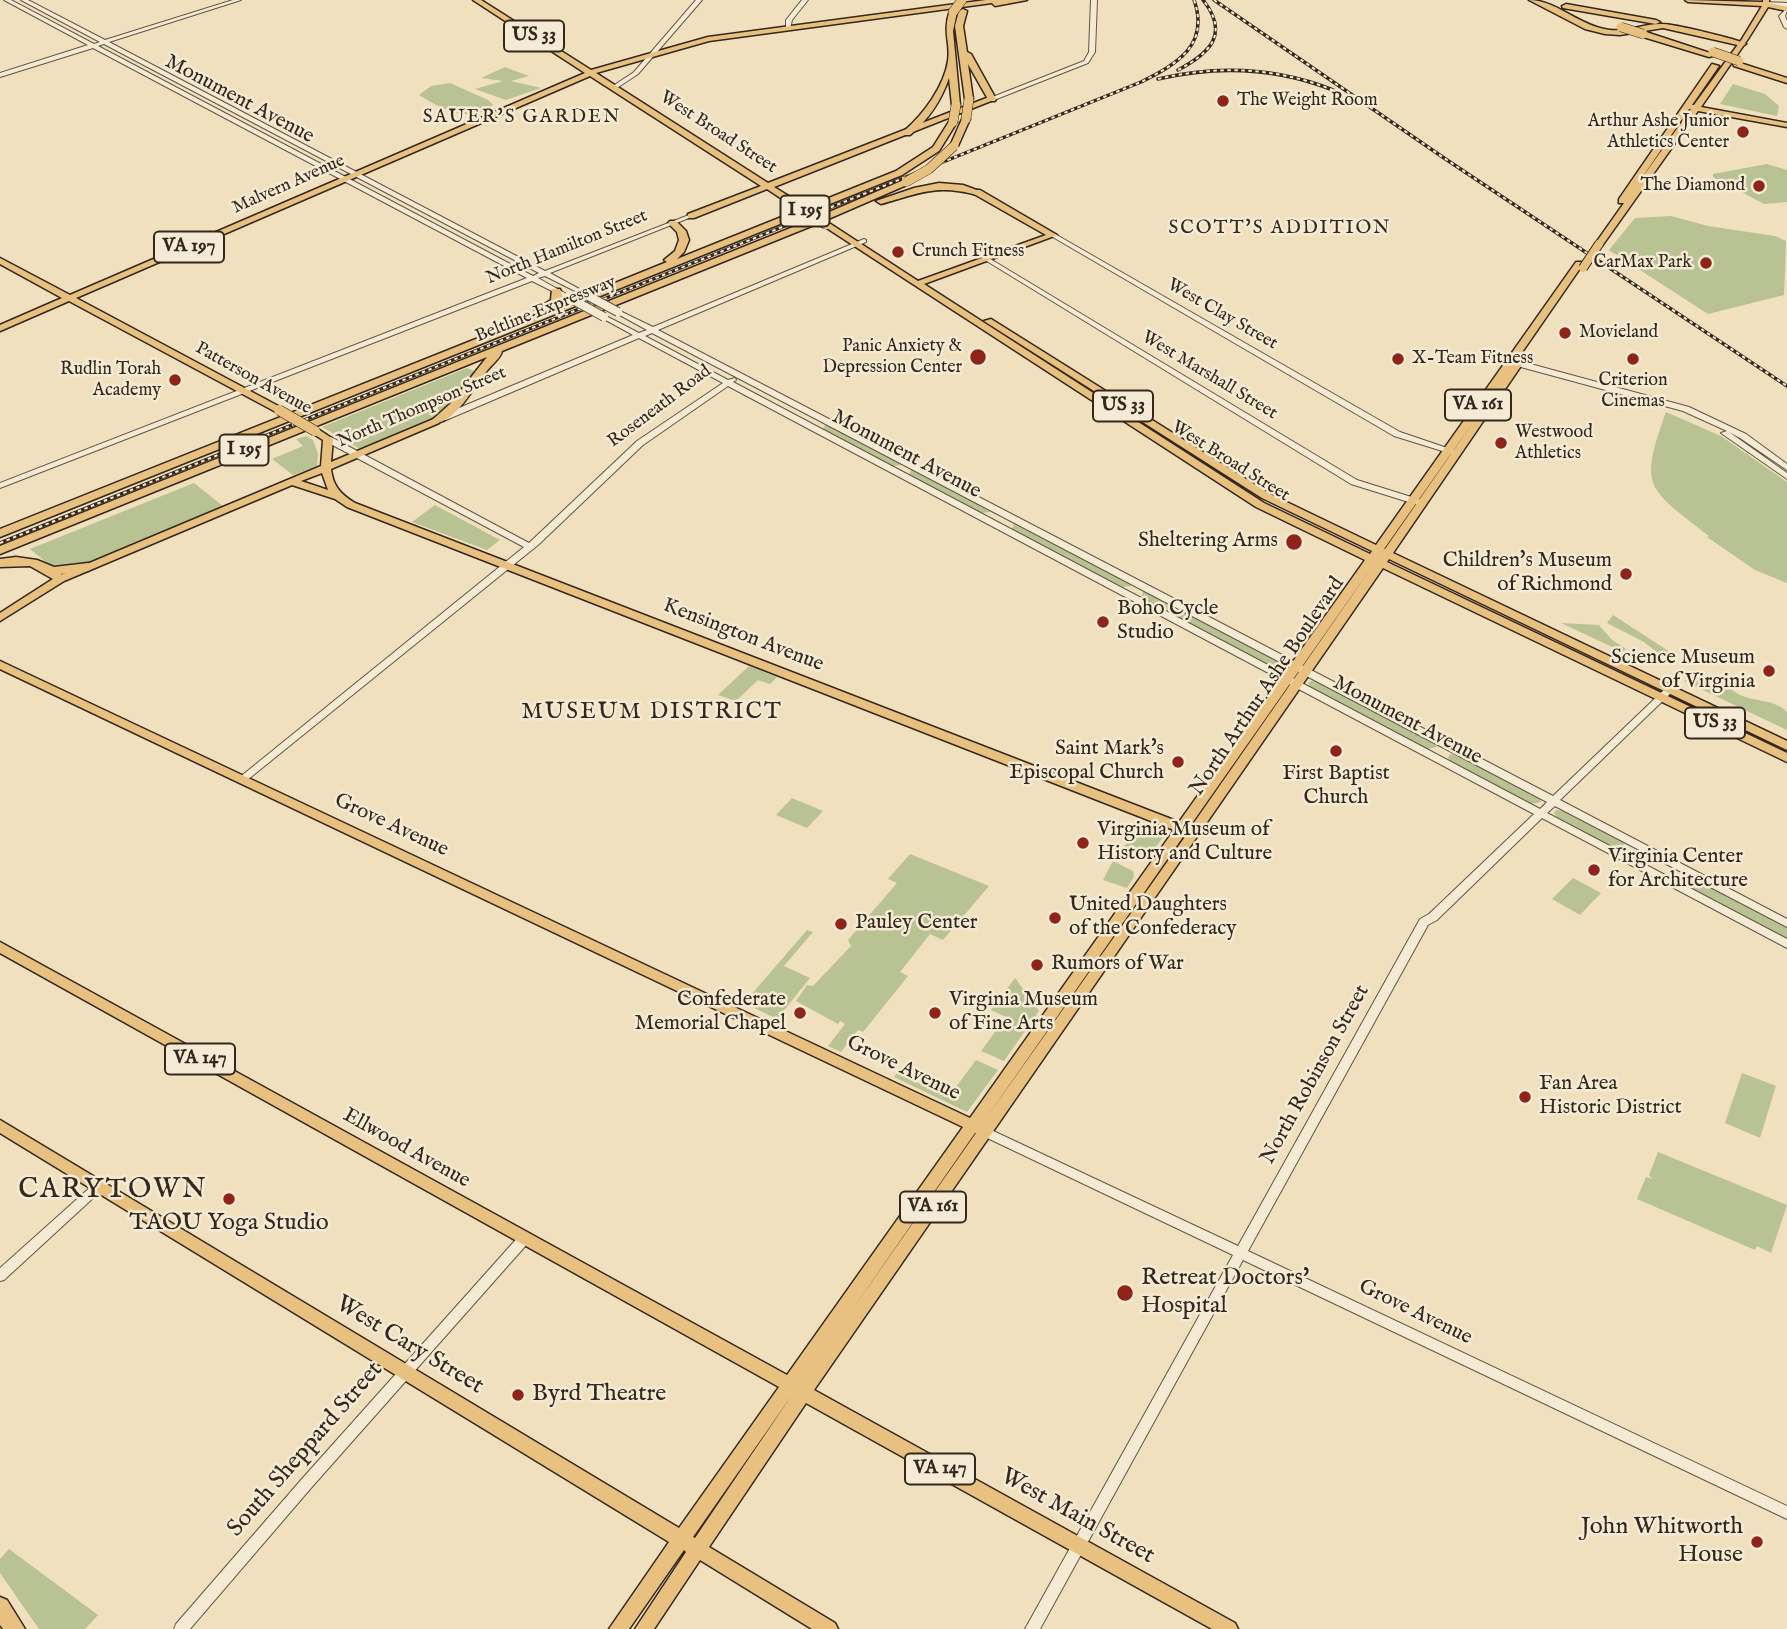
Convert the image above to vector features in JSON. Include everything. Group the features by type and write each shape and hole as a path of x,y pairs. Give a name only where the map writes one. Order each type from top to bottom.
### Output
{"highway":[{"name":"Beltline Expressway","path":"0,533 899,173 936,149 953,122 956,105 949,31 953,12 962,0"},
{"name":"Beltline Expressway","path":"0,550 516,342 825,222 929,169 954,146 967,119 970,99 959,26 963,11 972,0"},
{"path":"1532,0 1625,26"},
{"path":"1532,0 1588,27 1605,32 1620,33 1663,26 1738,42"},
{"path":"1547,0 1787,79"},
{"path":"1566,6 1654,21 1714,37 1723,42 1725,52"},
{"path":"1714,37 1741,31"},
{"path":"961,42 992,99"},
{"path":"907,133 928,113 942,88 952,60"},
{"path":"928,113 941,119"},
{"path":"825,222 926,186 954,185 977,191"},
{"path":"639,276 676,256 682,248 691,216"},
{"path":"673,223 679,228 684,240"},
{"path":"411,369 551,304 558,297 556,291"},
{"path":"436,421 462,401 486,363 516,342"},
{"path":"0,564 34,563 56,575 88,567"},
{"path":"0,1606 15,1629"}],"main road":[{"name":"West Broad Street","path":"476,0 594,71"},
{"name":"West Broad Street","path":"484,0 1257,503 1378,556 1666,693 1787,746"},
{"name":"VA 197","path":"932,10 1001,0"},
{"name":"VA 197","path":"594,71 686,44 788,28 1024,0"},
{"path":"1688,0 1765,2 1787,8"},
{"name":"North Arthur Ashe Boulevard","path":"797,1390 1291,681 1295,665 1417,502 1597,243 1649,178 1713,69 1725,52 1738,42 1741,31 1765,2"},
{"name":"North Arthur Ashe Boulevard","path":"1692,105 1710,87 1765,2"},
{"path":"665,40 671,44 686,44"},
{"path":"1710,87 1717,72 1713,69"},
{"name":"Malvern Avenue","path":"0,328 594,71"},
{"name":"North Hamilton Street","path":"691,216 992,99"},
{"path":"1692,105 1750,118 1784,122"},
{"path":"1692,105 1784,122"},
{"name":"West Clay Street","path":"977,191 1053,236"},
{"path":"922,283 1053,236"},
{"name":"Patterson Avenue","path":"0,261 243,391 312,432 327,444"},
{"name":"North Thompson Street","path":"88,567 436,421"},
{"path":"327,444 325,468 329,488 336,496"},
{"path":"292,482 336,496"},
{"name":"Kensington Avenue","path":"336,496 351,505 1187,830"},
{"name":"North Arthur Ashe Boulevard","path":"1291,681 1307,671 1378,556"},
{"path":"0,618 56,575"},
{"name":"Grove Avenue","path":"0,665 979,1129"},
{"name":"West Broad Street","path":"1666,693 1787,758"},
{"name":"Ellwood Avenue","path":"0,947 797,1390"},
{"name":"West Cary Street","path":"0,1126 829,1629"},
{"name":"VA 161","path":"618,1629 682,1539 797,1390"},
{"name":"VA 161","path":"644,1629 699,1550 797,1390"},
{"name":"West Main Street","path":"797,1390 1229,1629"}],"street":[{"name":"Monument Avenue","path":"7,0 1787,944"},
{"name":"Monument Avenue","path":"24,0 1787,923"},
{"path":"0,75 238,0"},
{"path":"618,86 653,54 699,0"},
{"path":"788,28 789,20 805,0"},
{"name":"North Hamilton Street","path":"992,99 1086,62 1092,51 1094,0"},
{"path":"1787,8 1782,16 1787,27"},
{"name":"North Hamilton Street","path":"0,486 691,216"},
{"name":"West Clay Street","path":"1053,236 1397,434 1452,451"},
{"name":"North Thompson Street","path":"436,421 860,243"},
{"name":"West Marshall Street","path":"987,259 1354,482 1417,502"},
{"path":"1513,362 1686,409 1732,429 1787,468"},
{"name":"Roseneath Road","path":"240,778 504,569 505,565 528,546 531,539 636,440 726,381 737,378 738,373"},
{"path":"1668,405 1732,437 1787,477"},
{"name":"Patterson Avenue","path":"327,444 357,454 528,546"},
{"name":"North Robinson Street","path":"1032,1629 1424,922 1433,917 1666,693"},
{"name":"Grove Avenue","path":"979,1129 1787,1513"},
{"path":"0,1276 99,1186"},
{"name":"South Sheppard Street","path":"181,1629 524,1239"}],"green space":[{"path":"505,67 529,76 511,81 541,88 506,100 475,89 503,81 481,78"},
{"path":"450,83 488,100 493,105 475,114 465,114 436,105 419,95 431,86"},
{"path":"1733,84 1765,94 1779,106 1777,116 1720,104"},
{"name":"The Diamond","path":"1767,164 1787,170 1787,202 1764,204 1713,177 1713,174"},
{"name":"CarMax Park","path":"1671,216 1708,226 1775,236 1786,241 1784,295 1708,314 1609,250 1635,218"},
{"path":"467,368 474,371 460,398 439,415 360,449 322,427"},
{"path":"1666,412 1721,436 1787,482 1787,583 1755,570 1707,537 1709,536 1661,496 1654,485 1651,472 1657,437"},
{"path":"825,425 830,425 901,462 901,465 893,466 823,429"},
{"path":"306,436 313,440 318,454 317,466 293,475 272,459 303,446 296,439"},
{"path":"911,470 917,470 991,512 981,513 909,475"},
{"path":"194,483 224,507 81,566 52,567 30,549"},
{"path":"435,505 500,540 487,550 412,522"},
{"path":"1014,524 1132,586 1122,587 1012,529"},
{"path":"1143,592 1149,592 1282,662 1284,666 1274,668 1141,598"},
{"path":"1613,615 1673,654 1658,653 1644,642 1607,623"},
{"path":"1561,623 1599,625 1612,640 1626,649 1623,652"},
{"path":"749,666 777,677 770,684 758,680 736,701 718,695"},
{"path":"1700,675 1725,679 1737,693 1780,707 1787,712 1787,730 1684,681"},
{"path":"1318,681 1437,747 1427,749 1310,687 1308,683"},
{"path":"1450,754 1457,755 1539,797 1541,802 1532,804 1450,761"},
{"path":"792,798 823,811 807,828 776,815"},
{"path":"1556,810 1564,811 1623,842 1626,849 1616,849 1557,818 1554,813"},
{"path":"1146,831 1165,835 1148,857 1134,860 1119,853 1133,835"},
{"path":"910,854 989,886 943,940 930,934 900,972 908,976 863,1032 858,1030 841,1052 828,1046 845,1024 840,1021 838,1024 796,1001 807,985 813,986 851,946 848,940 897,883 888,879"},
{"path":"1113,861 1133,871 1134,877 1127,888 1103,880"},
{"path":"1679,875 1687,875 1787,928 1787,939 1680,883 1677,879"},
{"path":"1573,878 1601,893 1580,915 1552,899"},
{"path":"807,930 813,932 784,966 810,978 777,1019 744,1003"},
{"path":"1015,978 1039,1011 1004,1061 981,1051 1006,1017 991,1010"},
{"path":"976,1060 998,1070 967,1112 894,1077 897,1073 929,1088 932,1085 944,1090 949,1084 956,1087"},
{"path":"1742,1073 1776,1086 1760,1138 1725,1123"},
{"path":"1658,1152 1787,1205 1771,1253 1757,1246 1755,1250 1637,1199 1646,1177 1652,1179 1649,1175"},
{"path":"9,1549 98,1615 85,1629 39,1629 0,1573 0,1559"}],"railway":[{"path":"0,543 1141,82 1178,60 1194,41 1198,29 1194,0"},
{"path":"1178,70 1199,57 1213,41 1215,23 1203,0"},
{"path":"1214,0 1444,158 1787,386"},
{"path":"1158,79 1202,72 1246,71 1290,77 1333,90"}],"place":[{"name":"The Weight Room","path":"1223,101"},
{"name":"Arthur Ashe Junior Athletics Center","path":"1743,132"},
{"name":"The Diamond","path":"1759,186"},
{"name":"Crunch Fitness","path":"898,252"},
{"name":"CarMax Park","path":"1706,263"},
{"name":"Movieland","path":"1565,333"},
{"name":"Panic Anxiety & Depression Center","path":"978,357"},
{"name":"X-Team Fitness","path":"1398,359"},
{"name":"Criterion Cinemas","path":"1633,359"},
{"name":"Rudlin Torah Academy","path":"175,380"},
{"name":"Westwood Athletics","path":"1501,443"},
{"name":"Sheltering Arms","path":"1294,542"},
{"name":"Children's Museum of Richmond","path":"1626,574"},
{"name":"Boho Cycle Studio","path":"1103,622"},
{"name":"Science Museum of Virginia","path":"1769,671"},
{"name":"First Baptist Church","path":"1336,751"},
{"name":"Saint Mark's Episcopal Church","path":"1178,762"},
{"name":"Virginia Museum of History and Culture","path":"1083,843"},
{"name":"Virginia Center for Architecture","path":"1594,870"},
{"name":"United Daughters of the Confederacy","path":"1055,918"},
{"name":"Pauley Center","path":"841,924"},
{"name":"Rumors of War","path":"1037,965"},
{"name":"Confederate Memorial Chapel","path":"800,1013"},
{"name":"Virginia Museum of Fine Arts","path":"935,1013"},
{"name":"Fan Area Historic District","path":"1525,1097"},
{"name":"TAOU Yoga Studio","path":"229,1199"},
{"name":"Retreat Doctors' Hospital","path":"1125,1293"},
{"name":"Byrd Theatre","path":"518,1395"},
{"name":"John Whitworth House","path":"1757,1542"}],"district":[{"name":"SAUER'S GARDEN","path":"522,118"},
{"name":"SCOTT'S ADDITION","path":"1280,229"},
{"name":"MUSEUM DISTRICT","path":"652,713"},
{"name":"CARYTOWN","path":"113,1191"}]}
